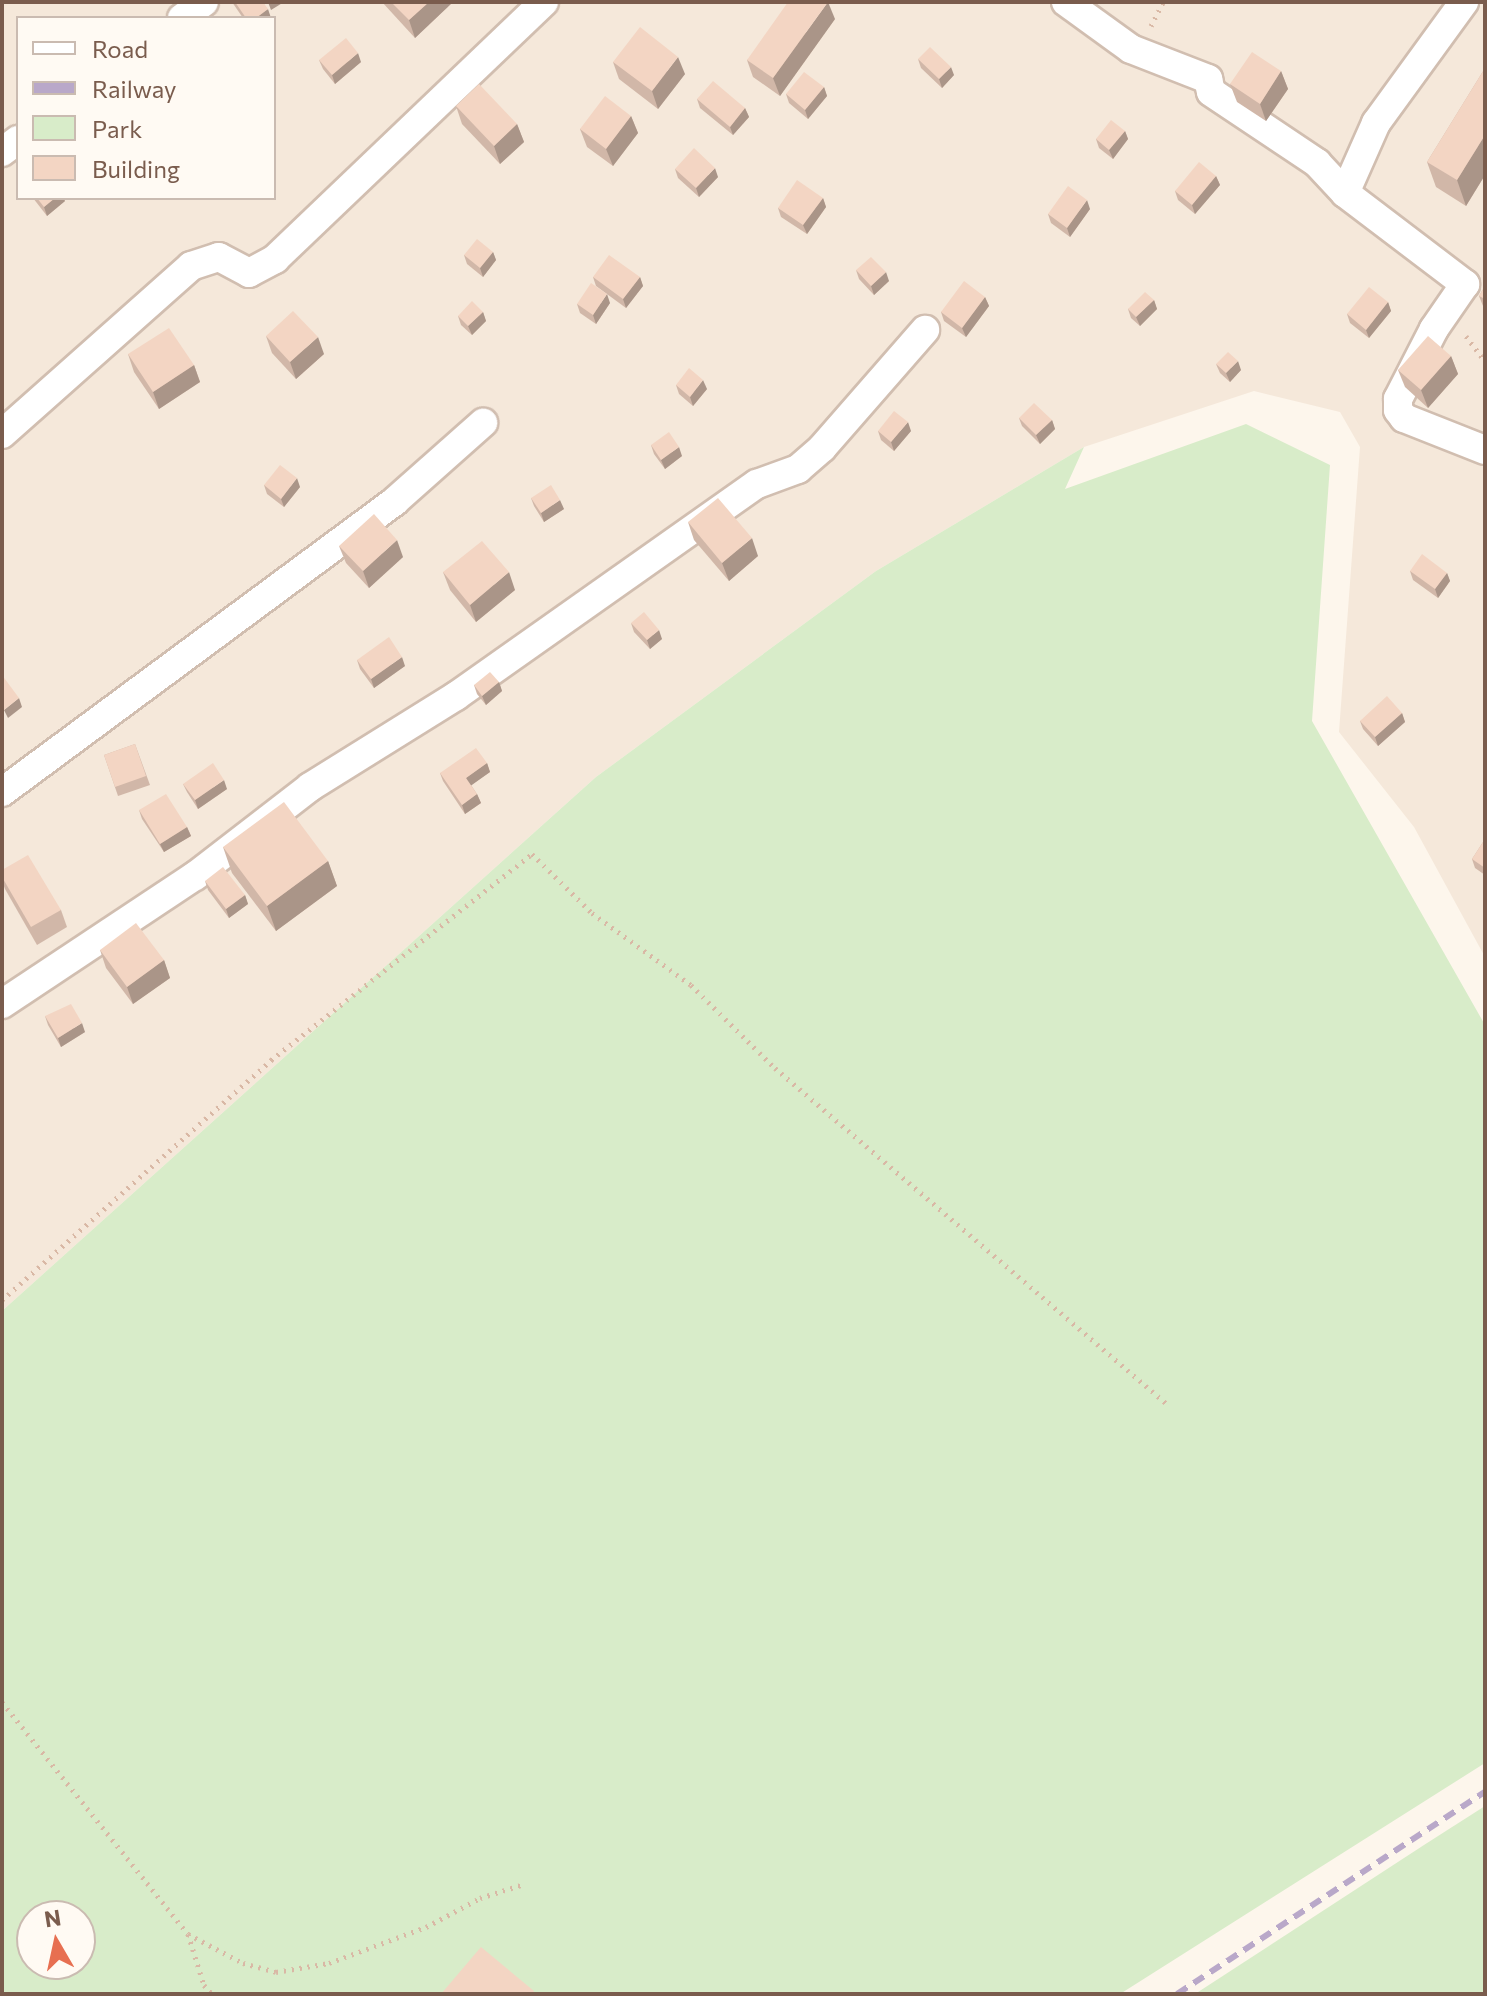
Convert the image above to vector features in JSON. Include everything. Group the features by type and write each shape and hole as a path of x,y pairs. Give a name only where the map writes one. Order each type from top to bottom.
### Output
{"street":[{"path":"185,16 204,2"},
{"path":"2,434 191,266 219,257 249,273 275,259 544,2"},
{"path":"1066,2 1131,49 1208,79 1211,92 1317,163 1345,193 1465,284 1434,329 1398,399 1398,410 1404,418 1485,450"},
{"path":"1345,193 1376,123 1464,2"},
{"path":"2,1004 195,876 310,787 456,696 757,484 798,469 822,448 925,330"},
{"path":"2,792 395,501 483,423"}],"path":[{"path":"2,1300 271,1060 532,854 592,913 691,985 787,1078 1167,1404"},
{"path":"2,1702 188,1934 204,1985 212,1994"},
{"path":"188,1934 243,1963 276,1972 303,1970 355,1955 426,1927 480,1898 521,1885"}],"shaded area":[{"path":"2,2 1485,2 1485,957 1414,827 1339,732 1360,447 1340,412 1254,391 1084,447 876,571 596,777 2,1311"}],"green space":[{"path":"1246,424 1330,465 1312,721 1485,1025 1485,1763 1120,1994 2,1994 2,1311 596,777 876,571 1084,447 1065,489"},
{"path":"1485,1806 1485,1994 1195,1994 1424,1845"}],"building":[{"path":"235,2 263,2 268,9 259,16 245,16"},
{"path":"391,2 429,2 409,20"},
{"path":"788,2 828,2 773,78 747,60"},
{"path":"640,27 678,57 652,91 613,62"},
{"path":"346,38 358,53 332,75 319,60"},
{"path":"930,47 951,67 939,79 918,59"},
{"path":"1252,52 1281,71 1260,104 1230,84"},
{"path":"1485,68 1485,135 1457,180 1427,162"},
{"path":"804,72 824,87 805,110 786,94"},
{"path":"713,81 745,108 730,127 697,99"},
{"path":"479,84 517,124 494,146 456,106"},
{"path":"605,96 631,116 606,149 580,129"},
{"path":"1111,120 1125,131 1109,150 1096,139"},
{"path":"694,148 715,168 696,188 675,169"},
{"path":"1199,162 1216,176 1192,205 1175,191"},
{"path":"797,180 823,198 803,225 778,208"},
{"path":"1068,186 1087,200 1067,228 1048,214"},
{"path":"39,200 53,200 44,207"},
{"path":"477,239 493,252 480,268 464,255"},
{"path":"609,255 640,277 623,299 593,277"},
{"path":"871,257 886,272 871,286 856,270"},
{"path":"964,281 985,297 962,328 941,312"},
{"path":"591,283 607,294 593,315 577,304"},
{"path":"1369,287 1388,302 1366,330 1347,314"},
{"path":"1145,292 1154,300 1136,317 1128,309"},
{"path":"472,301 483,312 468,326 458,316"},
{"path":"293,311 318,337 290,362 266,336"},
{"path":"169,328 194,365 153,392 128,354"},
{"path":"1428,336 1451,356 1421,390 1398,370"},
{"path":"1228,352 1238,361 1226,373 1216,364"},
{"path":"689,368 703,380 690,397 676,385"},
{"path":"1034,403 1052,420 1036,435 1019,418"},
{"path":"894,411 908,422 891,442 878,431"},
{"path":"669,432 679,447 661,460 651,445"},
{"path":"280,465 297,478 281,499 264,485"},
{"path":"551,485 560,500 541,513 531,498"},
{"path":"718,498 752,538 722,563 688,522"},
{"path":"374,514 397,540 363,571 339,546"},
{"path":"482,541 509,572 470,605 443,572"},
{"path":"1422,554 1447,573 1435,589 1410,571"},
{"path":"644,612 659,630 647,640 631,623"},
{"path":"389,637 402,657 371,679 357,660"},
{"path":"490,672 499,682 482,696 474,685"},
{"path":"2,675 19,698 4,710 2,706"},
{"path":"1387,696 1402,713 1375,737 1360,721"},
{"path":"135,744 146,776 115,787 104,755"},
{"path":"476,748 487,763 466,778 477,794 462,805 440,773"},
{"path":"213,763 224,780 195,800 183,784"},
{"path":"166,794 187,827 160,844 139,810"},
{"path":"284,802 328,861 267,906 223,847"},
{"path":"1485,839 1485,868 1472,859"},
{"path":"28,855 61,910 31,927 2,877 2,870"},
{"path":"223,867 245,895 226,909 205,881"},
{"path":"136,923 164,960 127,987 100,950"},
{"path":"71,1004 82,1023 58,1038 45,1016"},
{"path":"481,1947 534,1991 532,1994 441,1994"}],"railway":[{"path":"1177,1994 1485,1792"}]}
